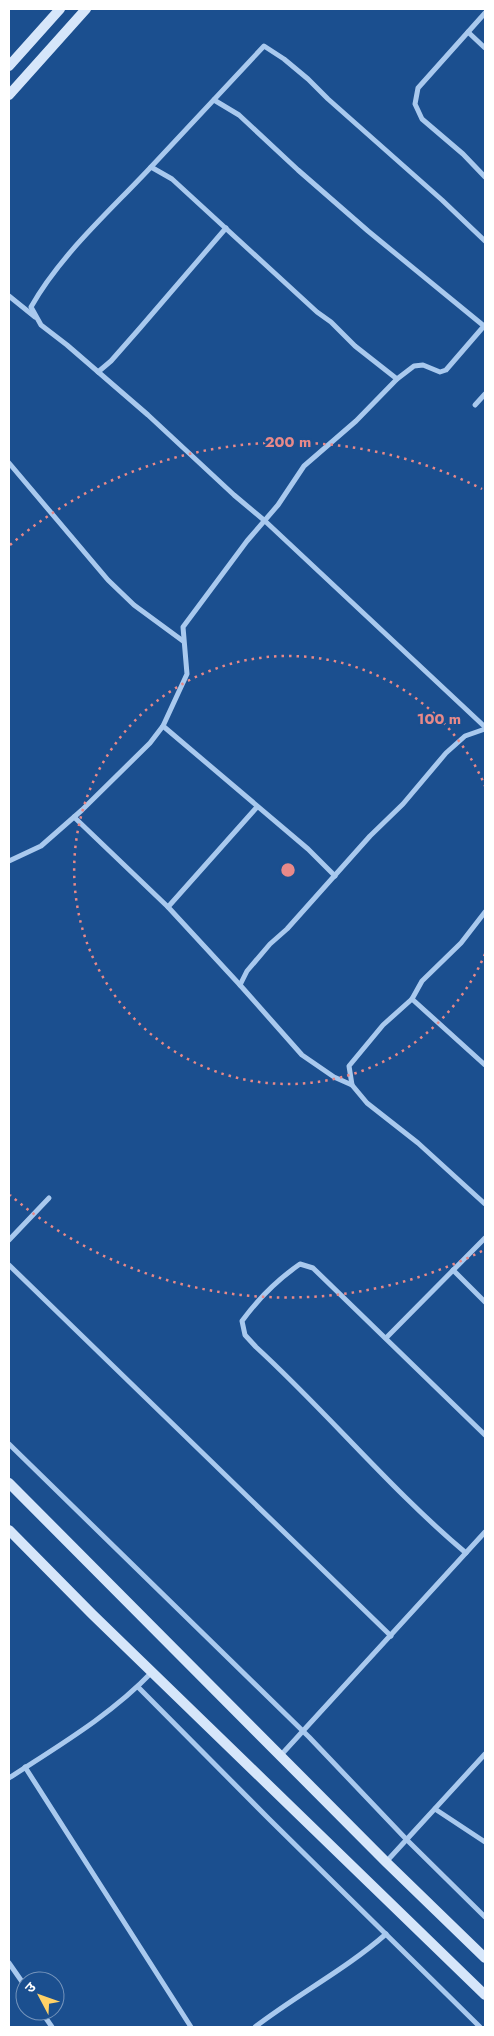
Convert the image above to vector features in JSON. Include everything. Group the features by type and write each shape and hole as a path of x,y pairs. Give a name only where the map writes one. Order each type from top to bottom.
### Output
{"street":[{"path":"9,66 60,9"},
{"path":"9,95 86,9"},
{"path":"485,13 418,88 415,104 422,119 463,154 485,177"},
{"path":"468,32 485,48"},
{"path":"240,985 258,958 370,836 404,804 446,753 465,736 485,728 265,521 234,495 148,415 41,325 31,307 42,288 72,251 264,46 284,59 308,79 485,241"},
{"path":"9,861 41,846 129,765 163,726 187,674 183,627 221,575 278,505 304,466 356,421 397,378 414,366 423,365 440,372 446,370 484,326 368,231 239,115 214,100"},
{"path":"151,167 172,179 317,312 331,322 355,346 397,378"},
{"path":"98,372 117,354 226,228"},
{"path":"9,296 37,319"},
{"path":"475,405 485,394"},
{"path":"9,463 108,580 134,605 183,642"},
{"path":"163,726 308,849 335,876"},
{"path":"168,907 257,807"},
{"path":"74,817 168,907 302,1055 334,1077 352,1086 367,1104 418,1143 485,1204"},
{"path":"352,1086 349,1066 383,1025 412,999 422,981 461,943 485,912"},
{"path":"412,999 485,1065"},
{"path":"9,1240 49,1198"},
{"path":"386,1338 485,1238"},
{"path":"466,1553 399,1491 244,1335 242,1321 257,1302 287,1273 300,1264 313,1268 485,1435"},
{"path":"9,1265 391,1636"},
{"path":"453,1270 485,1302"},
{"path":"9,1444 303,1732 407,1840 485,1917"},
{"path":"9,1483 386,1862 485,1958"},
{"path":"9,1530 152,1672 485,1995"},
{"path":"281,1755 485,1532"},
{"path":"9,1778 105,1714 138,1687 152,1672"},
{"path":"138,1687 281,1832 480,2027"},
{"path":"386,1862 485,1754"},
{"path":"24,1768 191,2027"},
{"path":"435,1810 485,1842"},
{"path":"256,2027 276,2011 364,1953 386,1934"}]}
